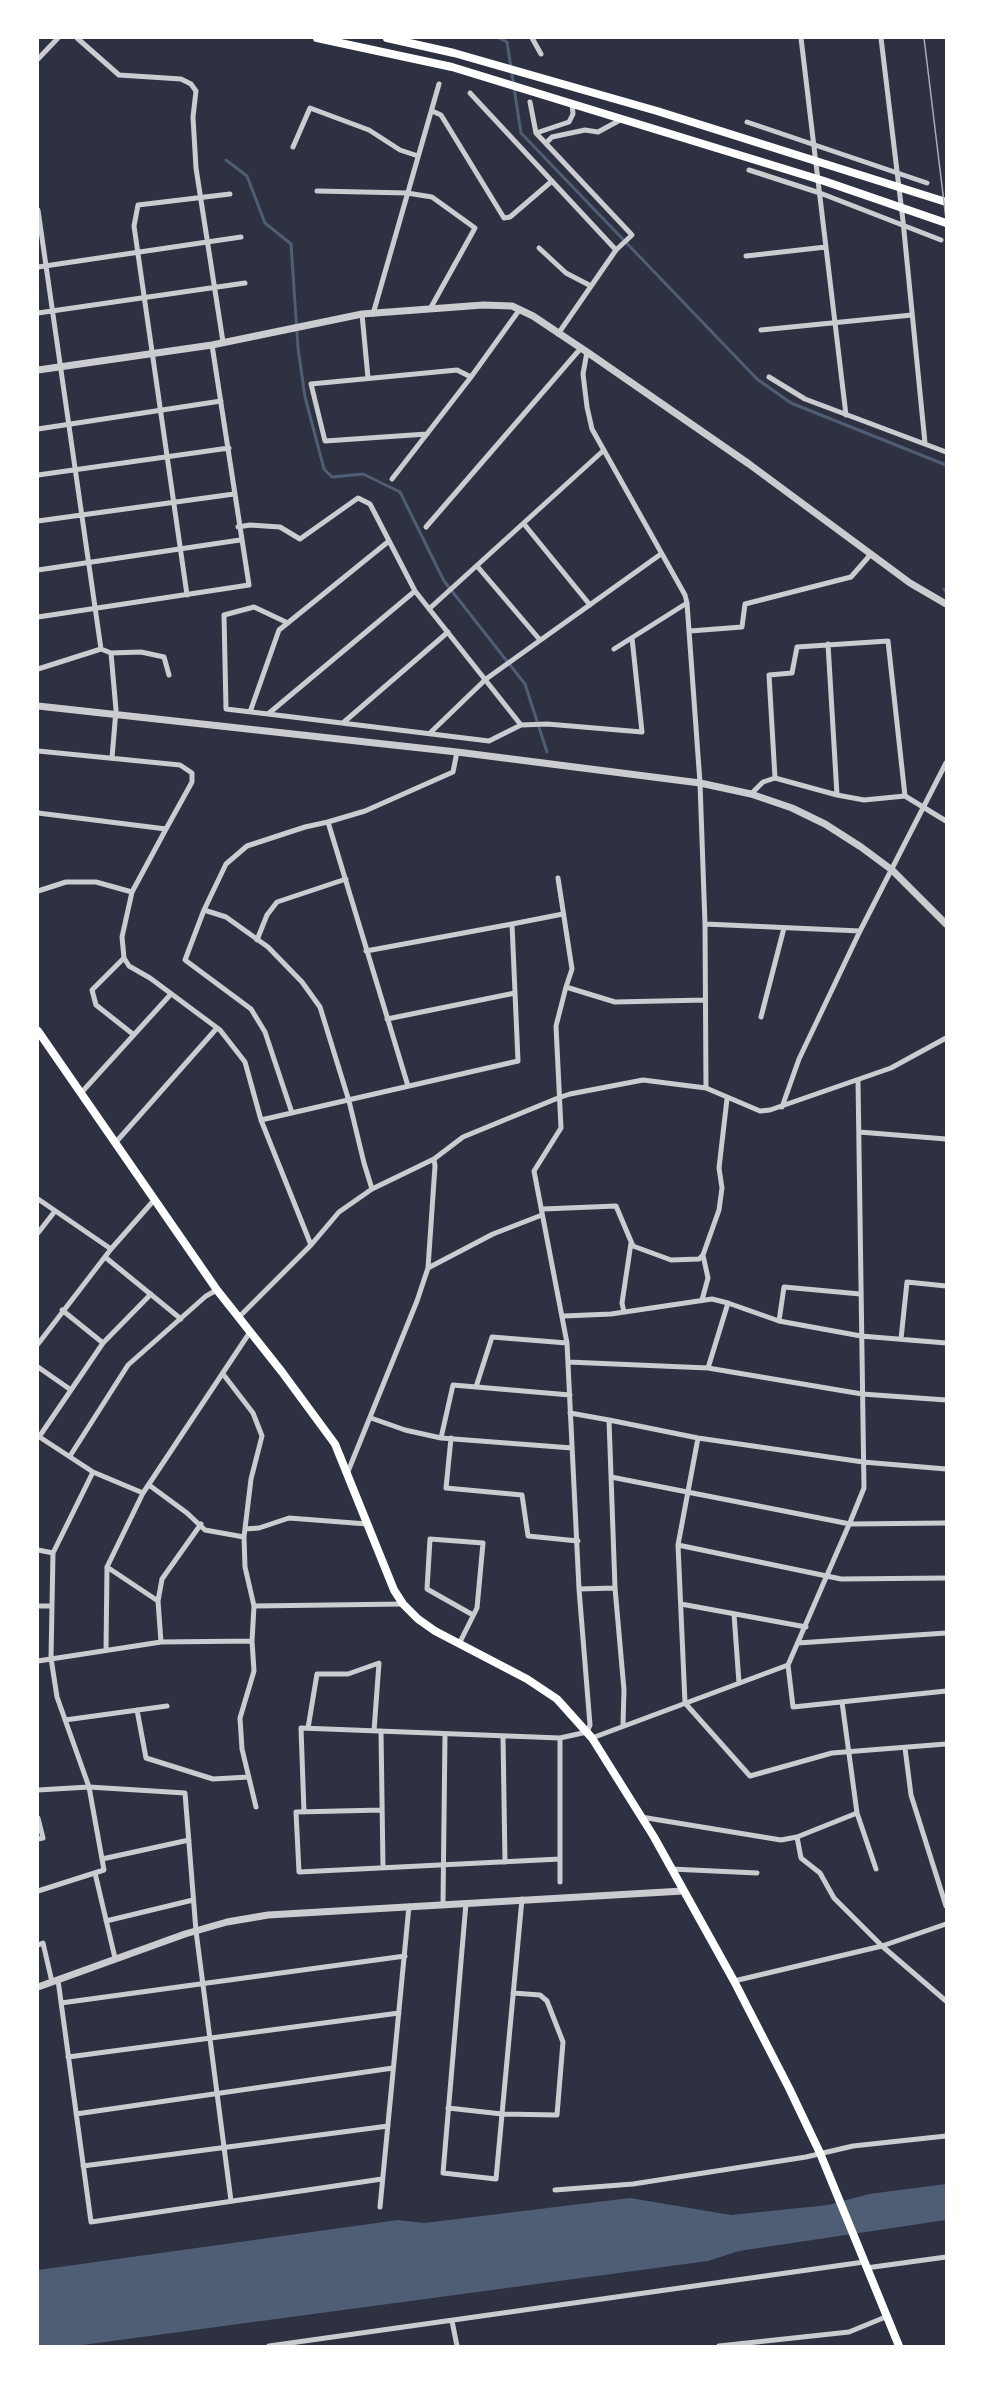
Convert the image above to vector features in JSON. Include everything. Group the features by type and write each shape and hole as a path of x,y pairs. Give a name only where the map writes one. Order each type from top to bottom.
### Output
{"highway":[{"path":"317,38 452,67 730,151 946,223"},
{"path":"387,38 465,56 730,134 946,202"}],"main road":[{"path":"38,1031 217,1290 335,1444 394,1590 403,1604 418,1619 459,1644 527,1679 557,1700 589,1735 641,1817 734,1981 820,2153 899,2346"}],"street":[{"path":"38,59 58,38"},
{"path":"77,38 119,75 181,79 191,84 196,91 193,117 201,198 223,342"},
{"path":"532,38 541,54"},
{"path":"801,38 846,415"},
{"path":"881,38 925,443"},
{"path":"373,314 439,84"},
{"path":"470,93 616,250"},
{"path":"530,102 536,133 632,235 616,250 558,334"},
{"path":"536,133 569,122 573,114 572,103"},
{"path":"293,147 310,108 369,130 400,150 418,156"},
{"path":"432,111 441,115 504,218 510,217 552,181"},
{"path":"546,144 552,137 585,130 598,132 624,118"},
{"path":"747,122 927,183"},
{"path":"749,170 820,193 941,240"},
{"path":"317,191 407,193 432,197 476,228 430,309"},
{"path":"187,595 134,226 138,205 230,194"},
{"path":"38,210 67,424 102,649"},
{"path":"38,267 241,237"},
{"path":"746,256 826,247"},
{"path":"539,248 566,273 591,286"},
{"path":"38,313 245,283"},
{"path":"38,370 212,345 362,314 483,305 512,306 584,350 749,464 910,583 946,605"},
{"path":"392,479 520,309"},
{"path":"362,314 368,378"},
{"path":"761,330 912,315"},
{"path":"38,617 249,585 240,540 229,448 212,345"},
{"path":"584,350 583,374 592,429 685,595 687,603 700,783 705,924 706,1088"},
{"path":"426,527 584,350"},
{"path":"427,434 325,441 312,384 457,370 471,377"},
{"path":"769,377 805,399 946,452"},
{"path":"38,429 221,401"},
{"path":"38,475 74,468 229,448"},
{"path":"429,609 604,450"},
{"path":"38,521 234,494"},
{"path":"238,527 250,525 280,527 300,539 358,498 370,504 415,591 521,725"},
{"path":"524,524 590,605"},
{"path":"38,570 240,540"},
{"path":"250,712 279,630 389,541"},
{"path":"690,631 742,627 745,604 851,577 871,554"},
{"path":"430,733 486,678 661,555"},
{"path":"477,566 540,640"},
{"path":"268,714 415,591"},
{"path":"615,650 687,603"},
{"path":"288,622 254,608 224,615 226,710 344,722 489,741 521,725 547,724 642,732 632,638"},
{"path":"344,722 448,632"},
{"path":"775,778 769,675 792,673 797,647 888,641 905,796"},
{"path":"828,644 837,795"},
{"path":"38,669 102,649 111,653 141,652 164,657 169,675"},
{"path":"111,653 115,715 112,758"},
{"path":"38,706 457,752 700,783 751,794 792,808 825,824 892,870 946,924"},
{"path":"38,751 180,765 192,773 192,782 132,892 122,937 124,958 129,966 217,1028 245,1062 261,1120 311,1245"},
{"path":"292,1113 265,1032 251,1009 185,960 204,910 226,864 247,846 364,810 453,772 457,752"},
{"path":"782,1107 799,1059 860,932 946,763"},
{"path":"751,794 763,782 775,778 864,800 905,796 946,821"},
{"path":"38,813 166,829"},
{"path":"328,822 408,1086"},
{"path":"558,878 572,969 556,1026 561,1128 534,1171 564,1316 567,1343 579,1589 589,1735"},
{"path":"257,940 267,915 277,902 346,879"},
{"path":"38,891 66,882 96,882 132,892"},
{"path":"204,910 226,917 257,940 302,982 320,1007 349,1101 372,1189"},
{"path":"366,951 563,914"},
{"path":"261,1120 518,1061 512,924"},
{"path":"705,924 860,932"},
{"path":"761,1017 784,928"},
{"path":"124,958 92,990 96,1005 134,1035"},
{"path":"566,987 615,1002 705,1000"},
{"path":"387,1020 515,993"},
{"path":"81,1093 171,994"},
{"path":"116,1142 217,1028"},
{"path":"239,1317 311,1245 339,1212 372,1189 434,1159 463,1137 558,1098 644,1080 706,1088 727,1099 760,1111 782,1107 891,1068 946,1038"},
{"path":"858,1080 864,1488 788,1665 793,1707 946,1691"},
{"path":"702,1300 708,1278 703,1255 722,1188 719,1168 727,1099"},
{"path":"859,1132 946,1139"},
{"path":"347,1474 371,1418 428,1268 434,1159"},
{"path":"38,1199 111,1250"},
{"path":"38,1344 62,1310 155,1199"},
{"path":"428,1268 493,1234 542,1212 616,1206 633,1246 671,1260 699,1259 703,1255"},
{"path":"38,1233 55,1211"},
{"path":"624,1312 622,1303 631,1243"},
{"path":"105,1257 181,1319"},
{"path":"901,1339 907,1282 946,1286"},
{"path":"779,1321 784,1287 860,1294"},
{"path":"70,1456 128,1365 206,1296 217,1290"},
{"path":"143,1493 93,1472 38,1437 103,1343 151,1294"},
{"path":"564,1316 624,1312 711,1299 779,1321 861,1336 946,1343"},
{"path":"708,1368 728,1303"},
{"path":"62,1310 103,1343"},
{"path":"106,1650 107,1567 143,1493 250,1332"},
{"path":"476,1387 492,1337 567,1343"},
{"path":"568,1362 708,1368 862,1394 946,1400"},
{"path":"38,1367 71,1390"},
{"path":"223,1374 253,1413 262,1436 251,1479 244,1537 245,1567 254,1606 252,1641 254,1671 240,1718 242,1749 256,1807"},
{"path":"441,1438 453,1385 570,1395"},
{"path":"570,1413 699,1438 863,1462 946,1469"},
{"path":"371,1418 405,1430 441,1438 572,1448"},
{"path":"609,1420 615,1588 624,1690 623,1725"},
{"path":"451,1438 446,1488 522,1495 528,1536 578,1541"},
{"path":"699,1438 678,1545 685,1703 750,1776 832,1753 946,1744"},
{"path":"38,1891 104,1870 89,1787 57,1697 51,1658 53,1553 93,1472"},
{"path":"611,1477 850,1524 946,1523"},
{"path":"149,1485 201,1524 205,1530 244,1537"},
{"path":"245,1529 259,1528 289,1518 367,1524"},
{"path":"161,1642 159,1601 162,1579 201,1524"},
{"path":"459,1644 477,1608 483,1543 430,1539 427,1589 473,1615"},
{"path":"678,1545 841,1579 946,1578"},
{"path":"38,1550 53,1553"},
{"path":"107,1567 159,1601"},
{"path":"579,1589 615,1588"},
{"path":"254,1606 403,1604"},
{"path":"681,1604 806,1627"},
{"path":"38,1606 52,1606"},
{"path":"734,1614 739,1683"},
{"path":"798,1643 946,1633"},
{"path":"38,1661 161,1642 252,1641"},
{"path":"308,1728 317,1674 348,1674 379,1663 378,1731 383,1868"},
{"path":"304,1812 301,1728 560,1738 589,1735 623,1725 788,1665"},
{"path":"842,1702 857,1813 876,1869"},
{"path":"65,1720 167,1706"},
{"path":"137,1710 146,1758 213,1779 249,1777"},
{"path":"443,1904 445,1734"},
{"path":"503,1736 505,1862"},
{"path":"560,1738 560,1882"},
{"path":"905,1748 911,1795 946,1906"},
{"path":"38,1790 89,1787 185,1793 196,1931 231,2201"},
{"path":"382,1810 296,1812 299,1872 560,1859"},
{"path":"641,1817 781,1840 796,1837 857,1813"},
{"path":"38,1818 43,1838 38,1839"},
{"path":"796,1837 801,1858 820,1873 834,1898 882,1946 946,2001"},
{"path":"102,1859 189,1840"},
{"path":"671,1869 757,1873"},
{"path":"95,1873 115,1958"},
{"path":"38,1987 196,1931 227,1922 268,1915 683,1891"},
{"path":"466,1903 442,2173 496,2179 522,1899"},
{"path":"106,1921 193,1900"},
{"path":"380,2207 409,1906"},
{"path":"734,1981 882,1946 946,1924"},
{"path":"38,1945 43,1943 61,2003 91,2222 382,2180"},
{"path":"61,2003 405,1956"},
{"path":"448,2108 502,2114 556,2115 563,2042 547,2001 540,1995 513,1993"},
{"path":"68,2057 399,2013"},
{"path":"76,2114 393,2068"},
{"path":"83,2166 388,2126"},
{"path":"555,2190 633,2184 853,2146 946,2136"},
{"path":"269,2346 863,2261 946,2257"},
{"path":"719,2346 849,2332 888,2316"},
{"path":"452,2321 457,2346"}],"water":[{"path":"946,2184 946,2220 739,2251 708,2261 75,2346 38,2346 38,2270 398,2220 424,2223 630,2198 731,2215 828,2205 869,2194"}],"waterway":[{"path":"499,38 507,42 521,133 757,379 791,403 946,465"},
{"path":"226,160 247,176 265,223 291,244 298,348 305,397 324,469 332,477 363,474 400,492 444,581 525,684 547,752"}],"tram line":[{"path":"924,38 946,219"}]}
